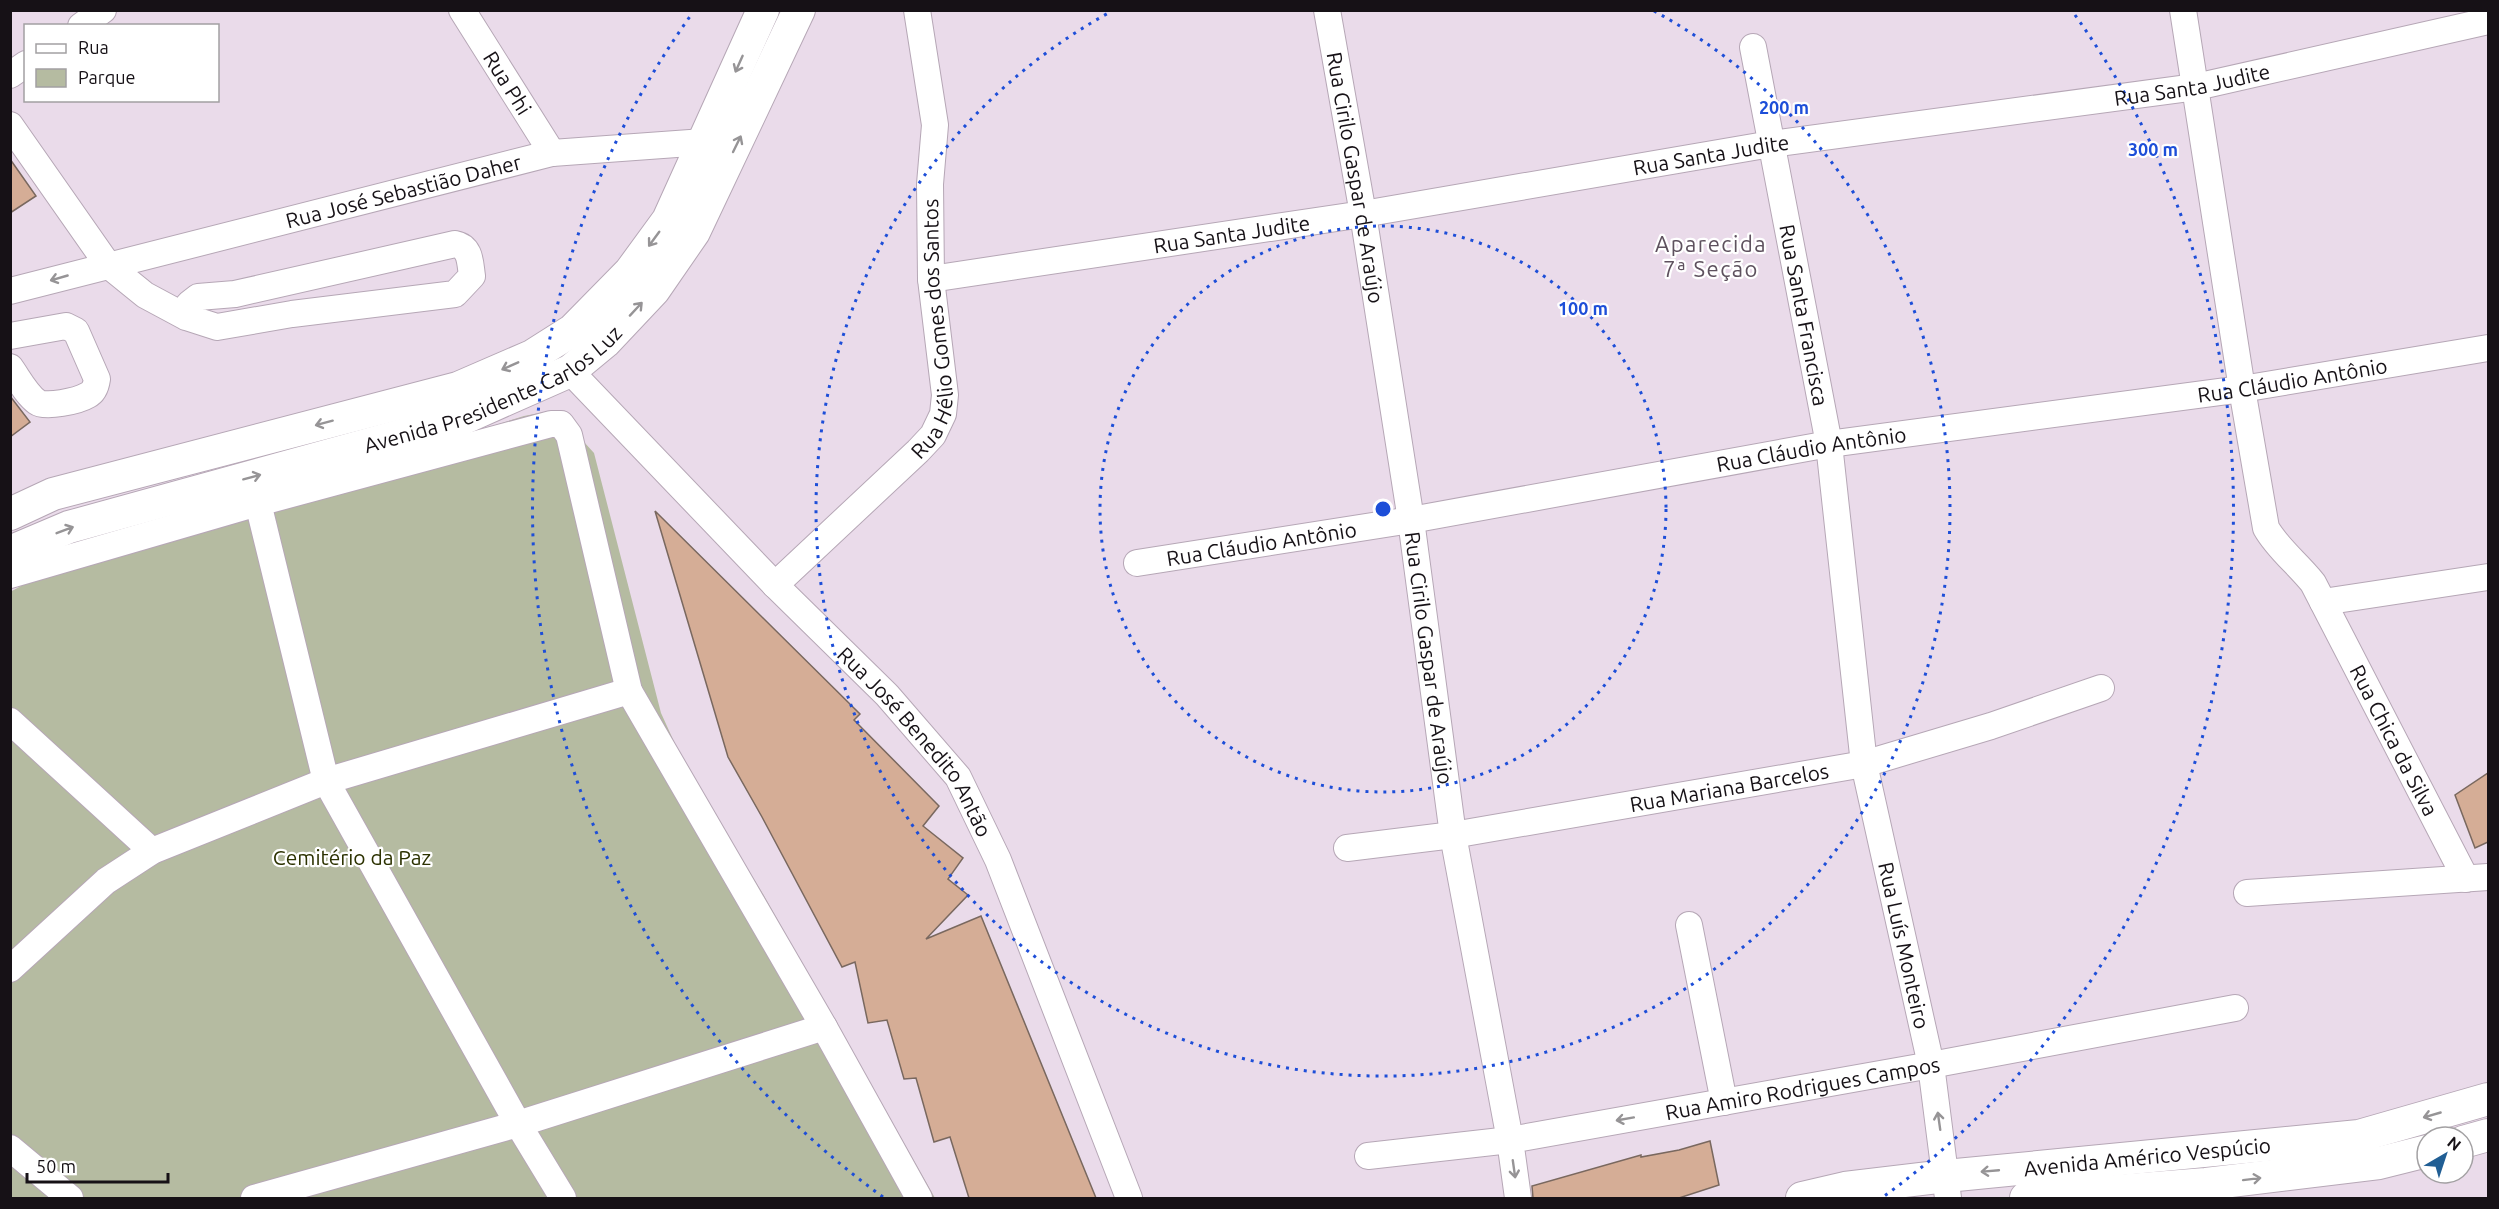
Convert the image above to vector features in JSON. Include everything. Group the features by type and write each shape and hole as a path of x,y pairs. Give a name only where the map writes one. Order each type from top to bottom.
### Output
{"main road":[{"name":"Avenida Presidente Carlos Luz","path":"10,552 69,527 464,418 570,371 605,342 654,290 694,232 798,10"},
{"name":"Avenida Presidente Carlos Luz","path":"10,514 53,494 458,388 532,356 573,330 630,272 668,220 704,142 755,13"},
{"name":"Avenida Américo Vespúcio","path":"1802,1198 1845,1188 1947,1187 2359,1136 2488,1099"},
{"name":"Avenida Américo Vespúcio","path":"2026,1198 2202,1191 2379,1163 2415,1154"}],"street":[{"path":"84,24 103,10"},
{"name":"Rua Phi","path":"462,10 552,153"},
{"name":"Rua Hélio Gomes dos Santos","path":"775,585 918,452 933,435 943,414 945,394 931,279 930,184 934,125 917,10"},
{"name":"Rua Cirilo Gaspar de Araújo","path":"1327,10 1363,214 1411,520 1453,835 1510,1140 1518,1198"},
{"name":"Rua Chica da Silva","path":"2183,10 2266,528 2274,543 2301,568 2313,583 2477,878"},
{"name":"Rua Santa Judite","path":"931,279 1363,214 1771,144 2196,87 2488,21"},
{"name":"Rua Santa Francisca","path":"1753,46 1829,444 1864,764"},
{"path":"10,75 24,65"},
{"path":"10,125 108,265 145,295 186,317 217,327 292,314 455,294 466,285 472,276 468,253 462,246 455,244 235,294 198,297 189,304 186,317"},
{"name":"Rua José Sebastião Daher","path":"10,291 552,153 704,142"},
{"path":"288,281 292,314"},
{"path":"10,336 66,326 72,328 76,331 97,379 95,388 88,395 49,405 39,404 32,398 10,367"},
{"name":"Rua Cláudio Antônio","path":"1137,563 1411,520 1829,444 2242,389 2488,348"},
{"name":"Rua José Benedito Antão","path":"570,371 775,585 887,695 958,777 998,860 1129,1198"},
{"path":"10,575 258,502 551,424 561,424 569,435 629,691 824,1027 920,1198"},
{"path":"258,502 326,781 518,1124 563,1198"},
{"path":"2323,602 2488,577"},
{"name":"Rua Mariana Barcelos","path":"1347,848 1453,835 1864,764 1991,726 2101,688"},
{"path":"10,969 106,881 152,851 326,781 629,691"},
{"path":"10,721 152,851"},
{"name":"Rua Luís Monteiro","path":"1864,764 1931,1065 1947,1187"},
{"path":"2247,893 2477,878"},
{"path":"1689,925 1724,1102"},
{"name":"Rua Amiro Rodrigues Campos","path":"1368,1156 1510,1140 2235,1008"},
{"path":"254,1198 518,1124 824,1027"},
{"path":"10,1148 70,1198"}],"green space":[{"name":"Cemitério da Paz","path":"555,410 594,453 661,713 686,768 763,894 935,1198 11,1198 10,592 71,559 524,416"}],"building":[{"path":"10,159 36,196 10,213"},
{"path":"10,396 30,422 10,437"},
{"path":"655,511 860,714 854,720 939,806 923,826 963,858 948,879 968,895 926,939 981,916 1096,1198 969,1198 950,1137 934,1142 916,1078 904,1079 887,1020 868,1023 855,962 842,967 728,757"},
{"path":"2488,773 2488,842 2475,848 2455,795"},
{"path":"1710,1141 1719,1185 1679,1198 1533,1198 1532,1186 1641,1155 1641,1157 1679,1150"}],"district":[{"name":"Aparecida 7ª Seção","path":"1711,256"}]}
